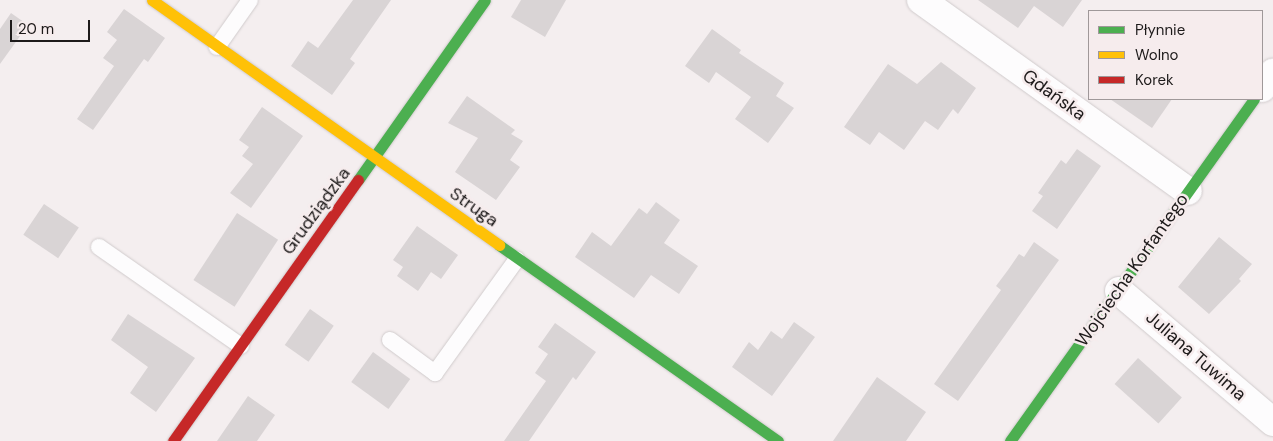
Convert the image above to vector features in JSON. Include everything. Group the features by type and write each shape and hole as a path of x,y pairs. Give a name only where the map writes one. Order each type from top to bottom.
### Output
{"street":[{"name":"Struga","path":"152,0 517,259 778,441"},
{"name":"Grudziądzka","path":"173,441 485,0"},
{"name":"Gdańska","path":"921,0 1188,191"},
{"path":"1263,87 1273,73"},
{"name":"Wojciecha Korfantego","path":"1010,441 1253,100"},
{"name":"Juliana Tuwima","path":"1119,290 1273,422"}],"lane":[{"path":"217,47 250,0"},
{"path":"100,247 241,346"},
{"path":"390,340 435,373 517,259"}],"building":[{"path":"353,0 391,0 350,59 355,63 332,95 291,66 308,41 318,48"},
{"path":"521,0 566,0 545,37 511,17"},
{"path":"978,0 1082,0 1063,27 1034,6 1018,28"},
{"path":"124,9 165,38 148,62 144,59 93,130 77,119 114,66 103,58 117,40 107,32"},
{"path":"11,13 28,25 0,64 0,29"},
{"path":"712,29 741,50 739,53 784,83 776,96 794,108 768,143 735,119 751,97 716,72 709,83 685,66"},
{"path":"941,62 976,88 958,114 953,109 938,130 925,121 904,150 879,132 870,145 844,127 888,64 917,84"},
{"path":"467,96 515,130 511,134 523,141 510,160 520,167 496,200 455,172 478,138 448,123"},
{"path":"1111,100 1171,100 1152,128"},
{"path":"262,107 303,136 251,208 230,193 253,164 242,156 249,147 239,140"},
{"path":"1077,149 1101,166 1057,229 1032,211 1043,196 1038,193 1061,160 1066,164"},
{"path":"656,202 680,220 664,243 698,266 679,294 651,275 634,298 575,257 592,232 611,246 639,208 647,214"},
{"path":"44,204 79,227 58,258 23,235"},
{"path":"237,213 278,240 235,307 193,280"},
{"path":"417,226 458,255 441,279 431,272 418,291 397,276 403,267 393,260"},
{"path":"1219,237 1252,264 1239,279 1241,281 1209,314 1178,287"},
{"path":"1034,242 1059,260 958,401 934,384 1001,290 996,286 1019,254 1024,257"},
{"path":"310,309 334,326 309,362 285,345"},
{"path":"128,314 195,358 156,412 130,393 148,367 111,340"},
{"path":"794,322 815,337 772,396 732,367 749,342 758,350 771,331 782,339"},
{"path":"555,323 596,352 576,380 573,377 529,441 504,441 546,381 535,373 548,354 538,347"},
{"path":"373,352 410,379 388,409 351,382"},
{"path":"1138,358 1182,397 1158,423 1115,384"},
{"path":"877,377 926,412 906,441 833,441"},
{"path":"248,396 275,415 257,441 217,441"}],"traffic: fast":[{"path":"358,180 485,0"},
{"path":"1010,441 1253,100"},
{"path":"499,245 778,441"}],"traffic: slow":[{"path":"152,0 499,245"}],"traffic: jam":[{"path":"173,441 358,180"}]}
